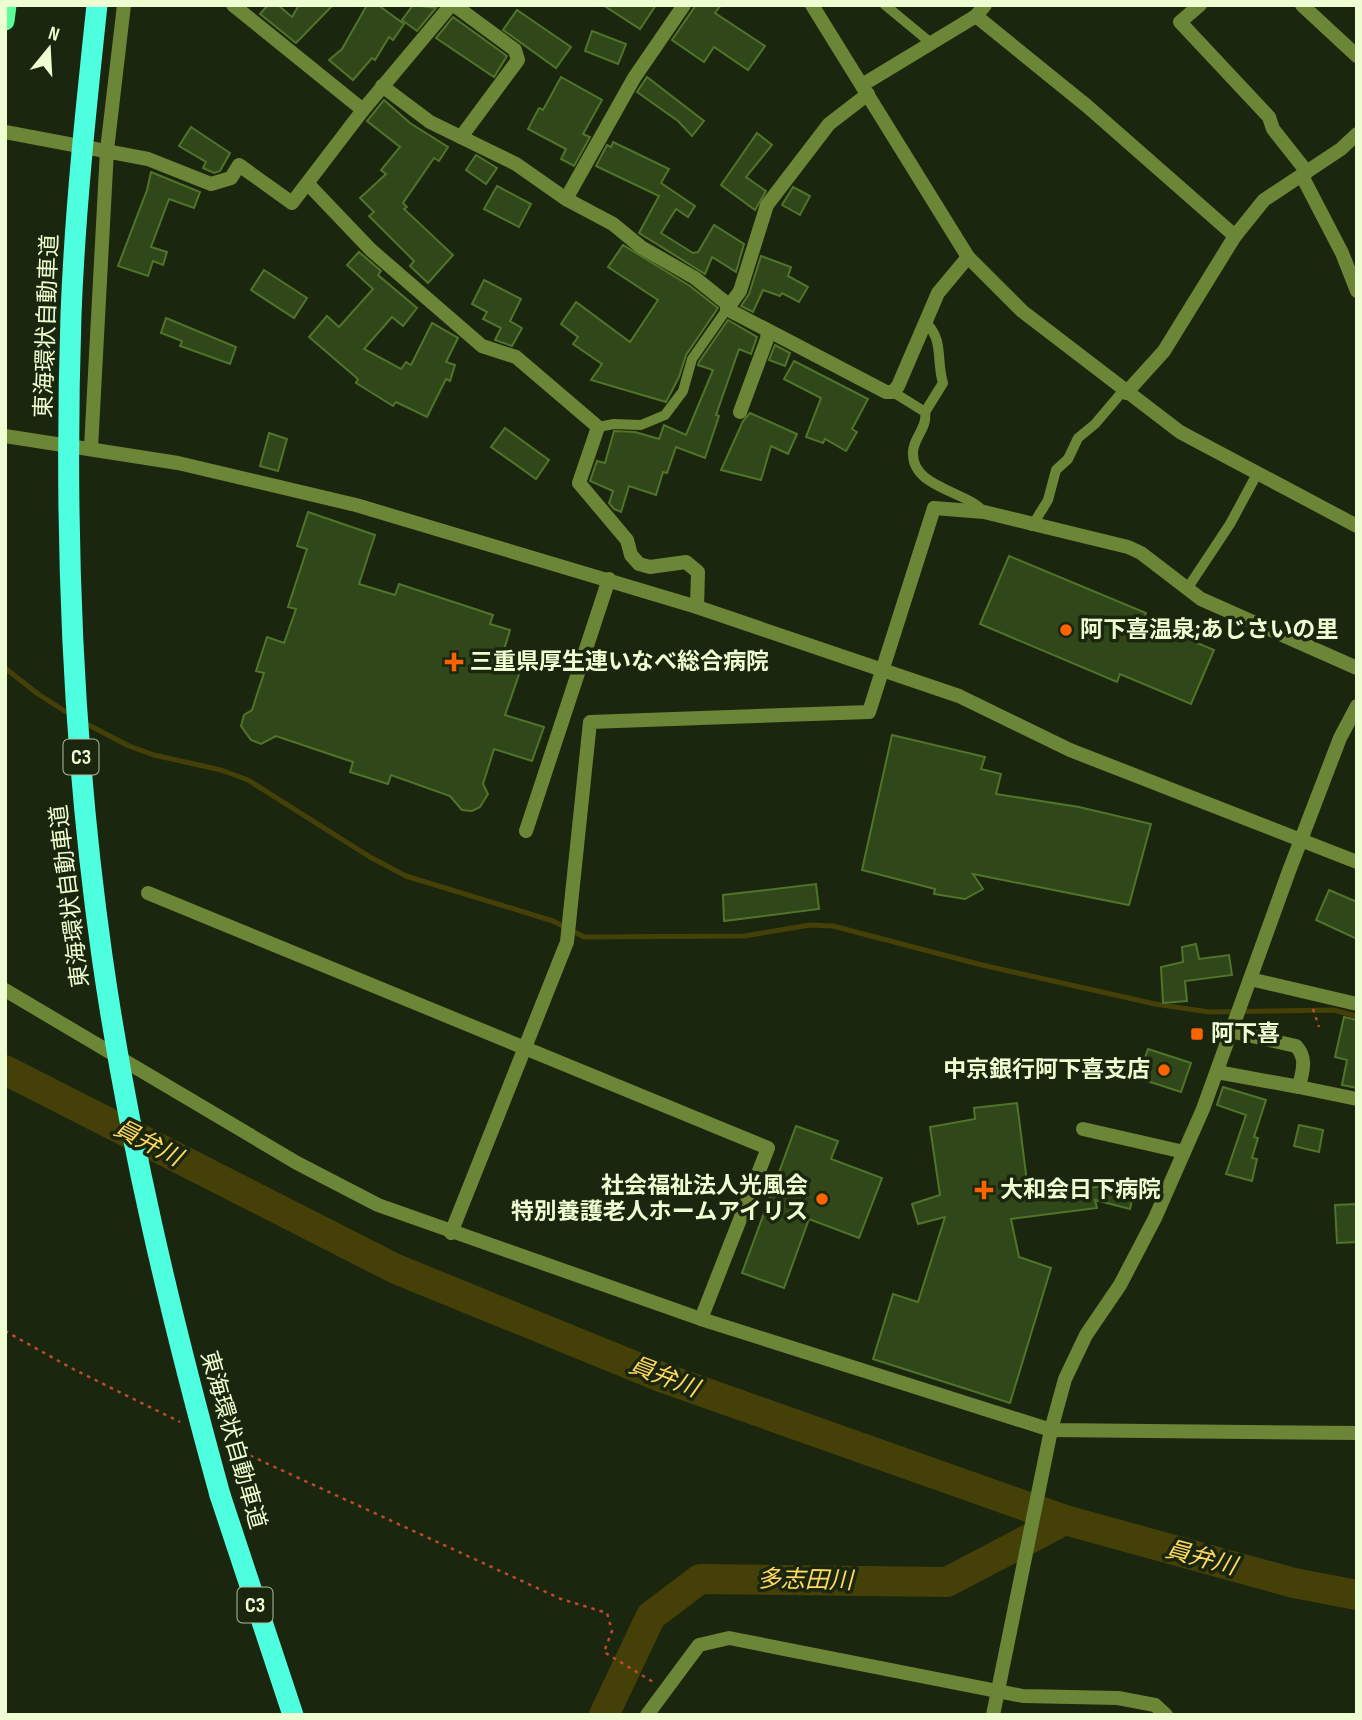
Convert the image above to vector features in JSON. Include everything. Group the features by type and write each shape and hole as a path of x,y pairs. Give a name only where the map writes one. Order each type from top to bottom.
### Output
{"highway":[{"path":"5,21 7,5"},
{"name":"東海環状自動車道","path":"97,5 80,172 71,314 69,481 73,635 84,794 102,954 142,1186 178,1346 220,1495 293,1715"}],"street":[{"path":"91,448 107,150 124,5"},
{"path":"5,132 148,159 211,184 231,178 239,164 292,203 382,86 453,5 514,50 518,60 461,136"},
{"path":"566,199 634,78 684,5"},
{"path":"812,5 968,257 1023,311 1180,432 1356,523"},
{"path":"1200,5 1180,22 1269,117 1273,129 1304,174 1357,291"},
{"path":"1302,5 1357,56"},
{"path":"235,6 363,110"},
{"path":"728,307 740,291 767,205 829,124 865,89 981,11 1235,236"},
{"path":"382,86 430,122 516,164 566,199 613,224 640,247 695,278 728,307 768,331 827,359 886,392 892,392 898,386 943,285 968,257"},
{"path":"1125,392 1164,351 1235,236 1264,200 1341,149 1357,134"},
{"path":"308,184 371,250 482,346 516,357 598,427 579,483 627,540 631,555 639,564 649,567 687,562 698,572 697,607"},
{"path":"740,412 768,331"},
{"path":"5,436 178,463 356,505 610,579 884,668 959,696 1070,750 1357,862"},
{"path":"451,1233 567,943 590,722 869,712 934,508 984,512 1134,550 1201,599 1357,668"},
{"path":"526,831 610,579"},
{"path":"993,1715 1051,1430 1065,1379 1086,1335 1120,1285 1155,1218 1184,1152 1217,1072 1340,738 1357,706"},
{"path":"148,893 768,1148 701,1319"},
{"path":"1250,979 1357,1004"},
{"path":"5,990 297,1163 378,1205 451,1233 532,1258 701,1319 1051,1430 1357,1433"},
{"path":"1233,1024 1296,1046 1304,1064 1299,1087"},
{"path":"1217,1072 1357,1099"},
{"path":"1083,1129 1184,1152"},
{"path":"647,1715 699,1645 729,1638 1023,1696 1118,1698 1155,1706 1166,1715"}],"lane":[{"path":"885,5 931,43"},
{"path":"598,427 641,425 665,415 683,391 692,359 728,307"},
{"path":"926,323 937,333 940,347 937,357 943,383 925,412 925,423 912,452 914,461 928,480 975,502 984,512"},
{"path":"892,392 925,412"},
{"path":"1032,526 1048,500 1056,470 1068,460 1078,438 1125,392"},
{"path":"1188,589 1237,513 1257,474"}],"path":[{"path":"1315,1016 1319,1027"},
{"path":"5,1331 73,1369 190,1427"},
{"path":"226,1444 561,1599 607,1613 612,1631 604,1652 659,1685"}],"building":[{"path":"268,5 278,5 292,17 299,5 333,5 296,43 260,14"},
{"path":"367,5 378,5 404,24 393,40 389,37 375,60 372,58 353,80 329,60 342,49"},
{"path":"413,5 436,8 417,31 402,20"},
{"path":"603,5 656,5 640,29"},
{"path":"696,5 721,5 715,13 765,46 748,70 714,47 704,62 672,40"},
{"path":"517,10 571,47 556,68 503,30"},
{"path":"453,17 507,56 494,77 436,38"},
{"path":"592,31 626,44 618,64 585,51"},
{"path":"561,77 602,100 583,134 590,137 574,166 561,159 566,149 528,129 539,108 543,110"},
{"path":"647,77 704,121 692,136 678,121 637,92"},
{"path":"384,100 410,123 448,147 439,161 434,158 403,203 407,207 404,209 453,255 428,283 410,266 414,261 369,216 374,212 360,198 386,174 381,170 400,147 367,121"},
{"path":"191,127 230,153 220,171 214,173 203,168 206,162 179,146"},
{"path":"757,133 772,145 746,177 766,191 755,210 721,185"},
{"path":"613,142 669,169 661,183 695,206 688,217 676,209 661,233 693,253 698,252 714,225 744,244 736,272 712,257 705,274 639,233 659,196 596,166 607,145 611,147"},
{"path":"476,155 497,168 486,184 466,170"},
{"path":"151,172 200,192 194,208 169,199 151,247 167,252 163,265 153,261 148,276 118,266 147,190"},
{"path":"497,186 531,204 519,227 484,209"},
{"path":"793,187 810,196 800,215 782,205"},
{"path":"623,245 690,286 718,308 686,355 679,377 666,402 591,380 602,364 573,344 578,337 561,324 576,302 630,342 658,300 608,267"},
{"path":"359,252 381,271 378,275 417,308 403,326 392,317 364,349 401,369 406,362 411,365 432,323 458,338 446,362 455,365 450,381 446,379 427,417 396,402 393,406 356,383 358,379 309,337 327,316 339,327 373,289 347,265"},
{"path":"761,256 791,267 788,276 808,287 799,302 782,293 780,296 763,290 753,312 741,306 749,294"},
{"path":"264,270 307,298 294,318 251,290"},
{"path":"484,280 521,299 510,321 522,328 512,346 495,340 501,328 483,319 487,312 472,304"},
{"path":"166,318 236,347 230,364 180,346 182,341 161,333"},
{"path":"728,320 757,337 751,354 739,349 716,415 719,416 705,458 676,447 667,473 663,472 656,495 629,486 621,512 614,509 609,503 613,491 590,481 597,461 605,463 614,431 635,432 659,439 664,425 686,435 713,370 698,365 699,362"},
{"path":"775,345 790,353 785,366 769,360"},
{"path":"794,361 868,399 852,429 857,432 846,451 825,439 823,443 806,437 821,398 784,379"},
{"path":"750,413 797,434 788,454 771,446 761,480 721,470 743,421"},
{"path":"505,428 549,460 536,479 491,447"},
{"path":"269,433 287,439 278,471 260,466"},
{"path":"308,512 375,535 359,584 395,595 399,584 493,615 490,624 510,630 503,653 524,660 505,715 544,727 532,761 494,749 483,784 488,794 480,807 472,811 462,810 450,796 391,775 388,784 350,772 353,762 276,736 261,744 251,740 241,726 244,715 252,710 264,673 256,671 267,637 284,643 296,609 288,607 307,549 297,546"},
{"name":"阿下喜温泉;あじさいの里","path":"1009,556 1146,613 1143,620 1214,650 1191,704 1120,674 1117,682 980,624"},
{"path":"892,735 985,757 981,769 1001,774 996,794 1079,807 1151,824 1129,905 973,874 983,889 965,899 934,894 935,889 862,870"},
{"path":"816,884 819,909 724,921 723,895"},
{"path":"1329,890 1357,902 1357,939 1316,920"},
{"path":"1196,944 1199,959 1229,955 1232,975 1185,981 1187,1001 1163,1003 1161,967 1183,962 1182,947"},
{"path":"1344,1017 1357,1020 1357,1088 1342,1085 1347,1060 1335,1057"},
{"name":"中京銀行阿下喜支店","path":"1148,1049 1191,1063 1181,1092 1138,1078"},
{"path":"1223,1087 1266,1100 1254,1137 1258,1138 1252,1158 1257,1159 1252,1181 1226,1174 1246,1115 1217,1105"},
{"path":"1017,1103 1029,1198 1108,1185 1134,1191 1130,1209 1095,1200 1097,1208 1011,1219 1019,1257 1051,1268 1010,1403 873,1359 893,1294 918,1302 945,1217 918,1224 912,1204 940,1195 930,1127 975,1119 974,1108"},
{"path":"1299,1125 1323,1130 1319,1152 1294,1146"},
{"name":"社会福祉法人光風会 特別養護老人ホームアイリス","path":"796,1126 838,1141 831,1159 882,1178 859,1238 809,1219 784,1288 742,1273"},
{"path":"1357,1204 1357,1242 1337,1243 1335,1205"}],"waterway":[{"path":"5,668 71,715"},
{"path":"83,722 129,746 154,755 221,770 248,780 370,857 406,876 553,921 584,937 744,936 810,925 833,926 982,965 1155,1004 1209,1012 1333,1010 1357,1016"},
{"name":"員弁川","path":"5,1070 396,1269 661,1377 1065,1520 1294,1583 1357,1595"},
{"name":"多志田川","path":"604,1715 651,1616 700,1579 947,1582 1065,1520"}],"place":[{"name":"阿下喜温泉;あじさいの里","path":"1066,630"},
{"name":"三重県厚生連いなべ総合病院","path":"454,662"},
{"name":"阿下喜","path":"1197,1034"},
{"name":"中京銀行阿下喜支店","path":"1164,1070"},
{"name":"大和会日下病院","path":"984,1190"},
{"name":"社会福祉法人光風会 特別養護老人ホームアイリス","path":"822,1199"}]}
